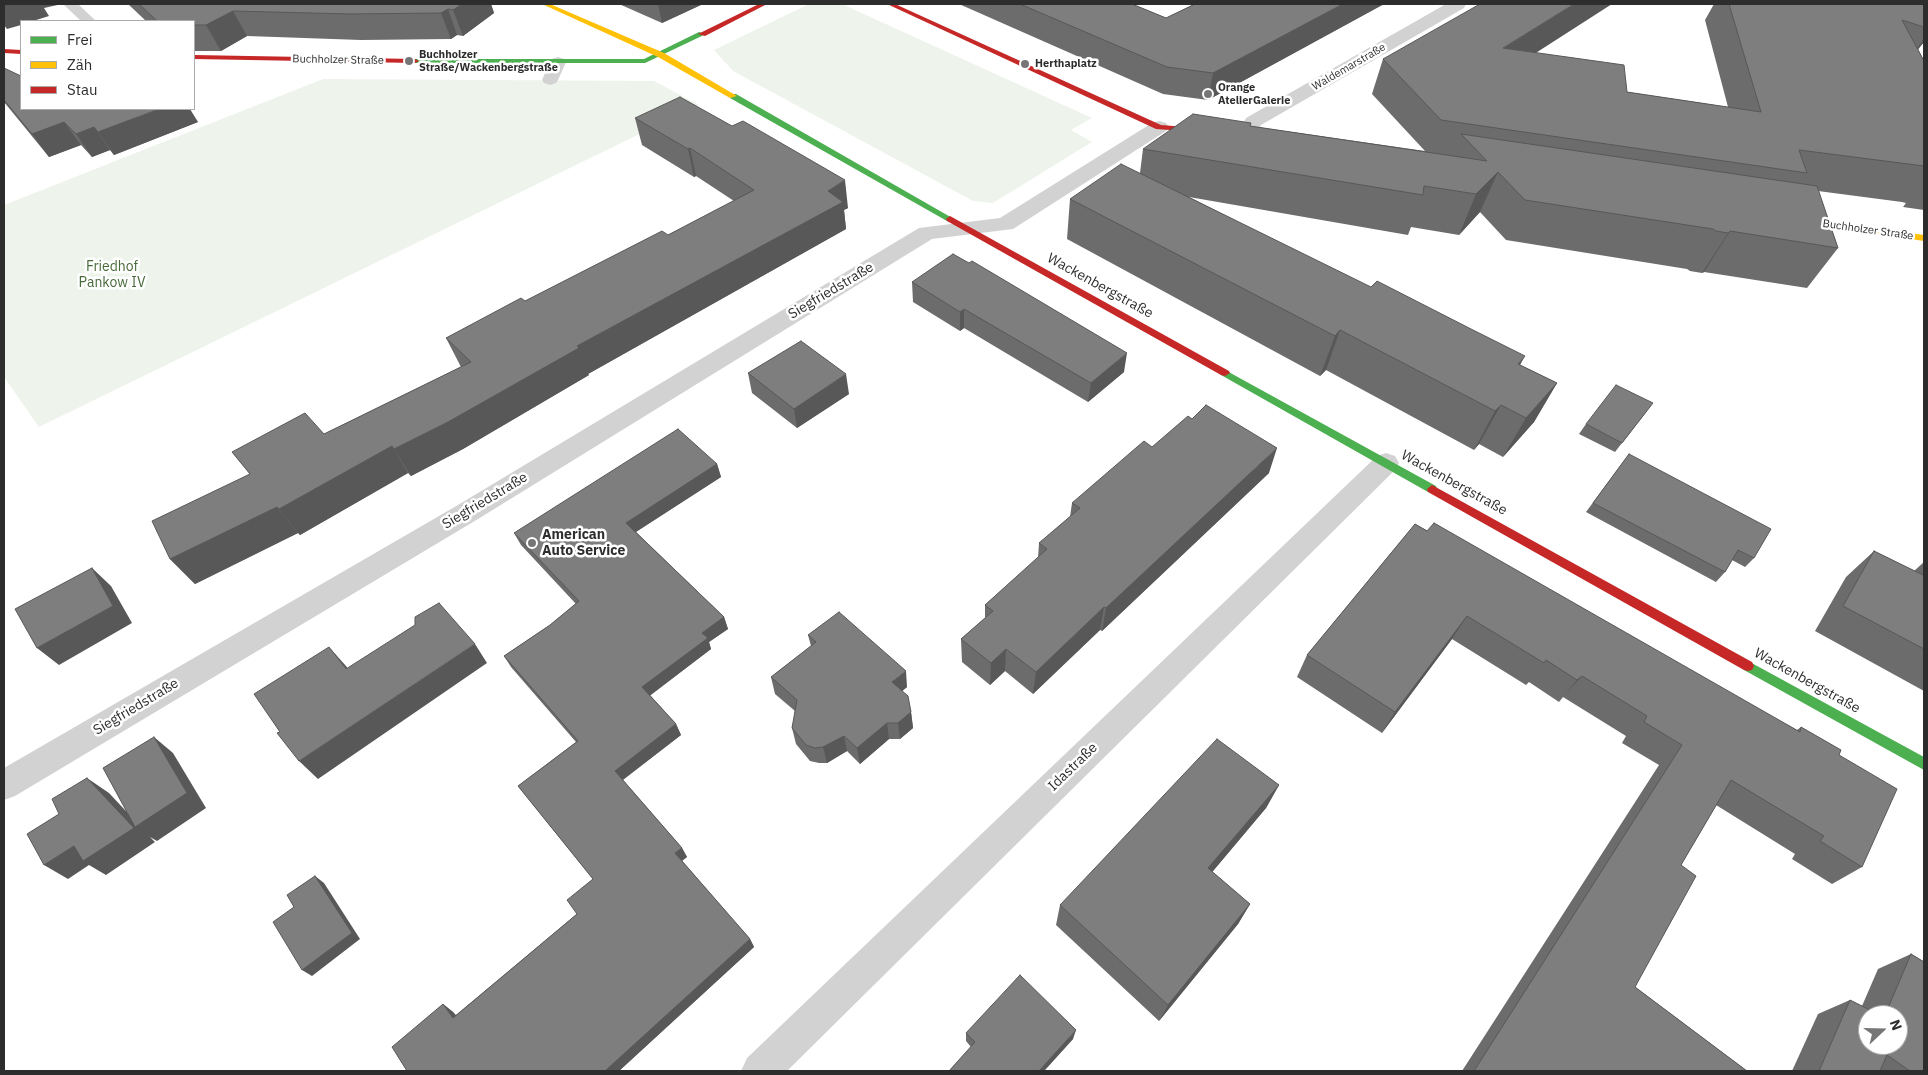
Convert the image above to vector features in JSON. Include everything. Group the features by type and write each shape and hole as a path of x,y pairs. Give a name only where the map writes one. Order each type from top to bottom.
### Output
{"street":[{"path":"545,4 661,54 968,229 1005,224 1160,127"},
{"path":"661,54 764,4"},
{"path":"890,4 1160,127 1220,132"},
{"name":"Waldemarstraße","path":"1249,137 1253,122 1458,4"},
{"path":"4,51 20,52"},
{"name":"Buchholzer Straße","path":"195,57 558,62 645,61 661,54"},
{"name":"Buchholzer Straße","path":"1781,217 1924,238"},
{"name":"Wackenbergstraße","path":"968,229 1924,764"},
{"name":"Siegfriedstraße","path":"4,785 468,512 927,233 968,229"},
{"name":"Idastraße","path":"760,1071 1386,462"}],"lane":[{"path":"70,4 88,20"},
{"path":"550,80 558,62"}],"green space":[{"path":"809,4 842,4 1092,118 1071,130 1092,142 993,203 973,201 733,71 714,50"},
{"name":"Friedhof Pankow IV","path":"323,79 654,81 699,105 39,427 4,377 4,205"}],"building":[{"path":"139,4 462,4 453,10 448,9 441,13 350,14 233,11 206,25 195,25 195,20 156,20"},
{"path":"1020,4 1132,4 1166,18 1195,4 1343,4 1213,73 1167,67"},
{"path":"1480,4 1574,4 1503,48 1624,65 1627,92 1761,112 1729,4 1924,4 1924,27 1902,20 1924,61 1924,166 1799,150 1807,173 1441,120 1383,59"},
{"path":"4,68 20,76 20,110 156,110 98,132 94,127 76,134 64,122 32,134 4,100"},
{"path":"680,97 732,126 743,121 845,180 828,191 843,202 577,346 579,348 448,422 394,449 392,446 279,509 277,507 170,559 152,521 250,474 232,452 305,413 324,434 471,362 446,338 521,298 525,301 662,231 668,235 754,190 690,148 688,149 635,118"},
{"path":"1193,114 1251,123 1250,126 1487,161 1461,134 1817,186 1838,248 1730,231 1728,233 1713,229 1525,200 1498,172 1476,194 1424,186 1423,195 1143,149"},
{"path":"1121,164 1371,287 1377,281 1525,356 1518,364 1557,383 1526,418 1501,405 1495,411 1340,330 1335,336 1070,199"},
{"path":"953,254 969,263 972,261 1127,353 1091,383 964,309 960,312 912,282"},
{"path":"801,341 846,374 794,409 748,373"},
{"path":"1616,385 1653,403 1622,443 1586,424"},
{"path":"1206,405 1277,448 1036,672 1006,649 991,663 961,639 993,611 985,605 1047,549 1039,543 1080,508 1072,503 1144,441 1152,447 1188,416 1192,419"},
{"path":"678,429 717,464 626,523 724,617 702,633 708,638 642,687 676,724 615,771 682,848 675,853 750,939 605,1071 407,1071 392,1047 443,1004 453,1018 577,914 567,900 593,879 518,786 578,741 504,656 550,625 579,601 514,533"},
{"path":"1629,454 1771,529 1754,558 1738,550 1725,572 1593,503"},
{"path":"1434,523 1800,732 1801,727 1841,750 1839,755 1897,789 1862,867 1820,841 1824,836 1731,780 1681,865 1696,876 1635,987 1747,1071 1474,1071 1682,745 1644,722 1647,716 1582,676 1577,680 1546,660 1544,663 1467,616 1395,712 1307,655 1415,524 1427,531"},
{"path":"1874,551 1924,574 1924,649 1843,606"},
{"path":"92,568 113,606 37,648 15,609"},
{"path":"439,603 475,644 299,761 277,733 280,732 254,694 329,647 346,669 415,625 415,617"},
{"path":"839,612 906,671 892,682 908,696 911,712 898,723 887,723 857,748 844,736 823,747 815,748 806,745 792,728 797,700 771,677 816,642 808,635"},
{"path":"154,737 187,793 135,827 103,768"},
{"path":"1217,739 1279,785 1208,868 1250,904 1168,1005 1060,905"},
{"path":"87,778 134,828 83,861 74,846 44,865 27,834 59,814 52,799"},
{"path":"315,876 352,933 302,970 273,922 294,907 287,895"},
{"path":"1911,954 1924,962 1924,1071 1910,1071 1887,1055 1908,1055 1908,1005 1889,1005"},
{"path":"1020,975 1076,1030 1039,1071 949,1071 975,1042 966,1033"},
{"path":"1850,1000 1860,1005 1858,1005 1858,1055 1887,1055 1880,1071 1819,1071"}],"traffic: fast":[{"path":"415,61 645,61 702,34"},
{"path":"733,96 950,219"},
{"path":"1225,373 1432,489"},
{"path":"1748,666 1924,764"}],"traffic: slow":[{"path":"545,4 661,55 733,96"},
{"path":"1792,219 1924,238"}],"traffic: jam":[{"path":"702,34 764,4"},
{"path":"890,4 1159,127 1211,131"},
{"path":"4,51 20,52"},
{"path":"195,57 415,61"},
{"path":"950,219 1225,373"},
{"path":"1432,489 1748,666"}],"place":[{"name":"Buchholzer Straße/Wackenbergstraße","path":"409,61"},
{"name":"Herthaplatz","path":"1025,64"},
{"name":"Orange AtelierGalerie","path":"1208,94"},
{"name":"American Auto Service","path":"532,543"}]}
